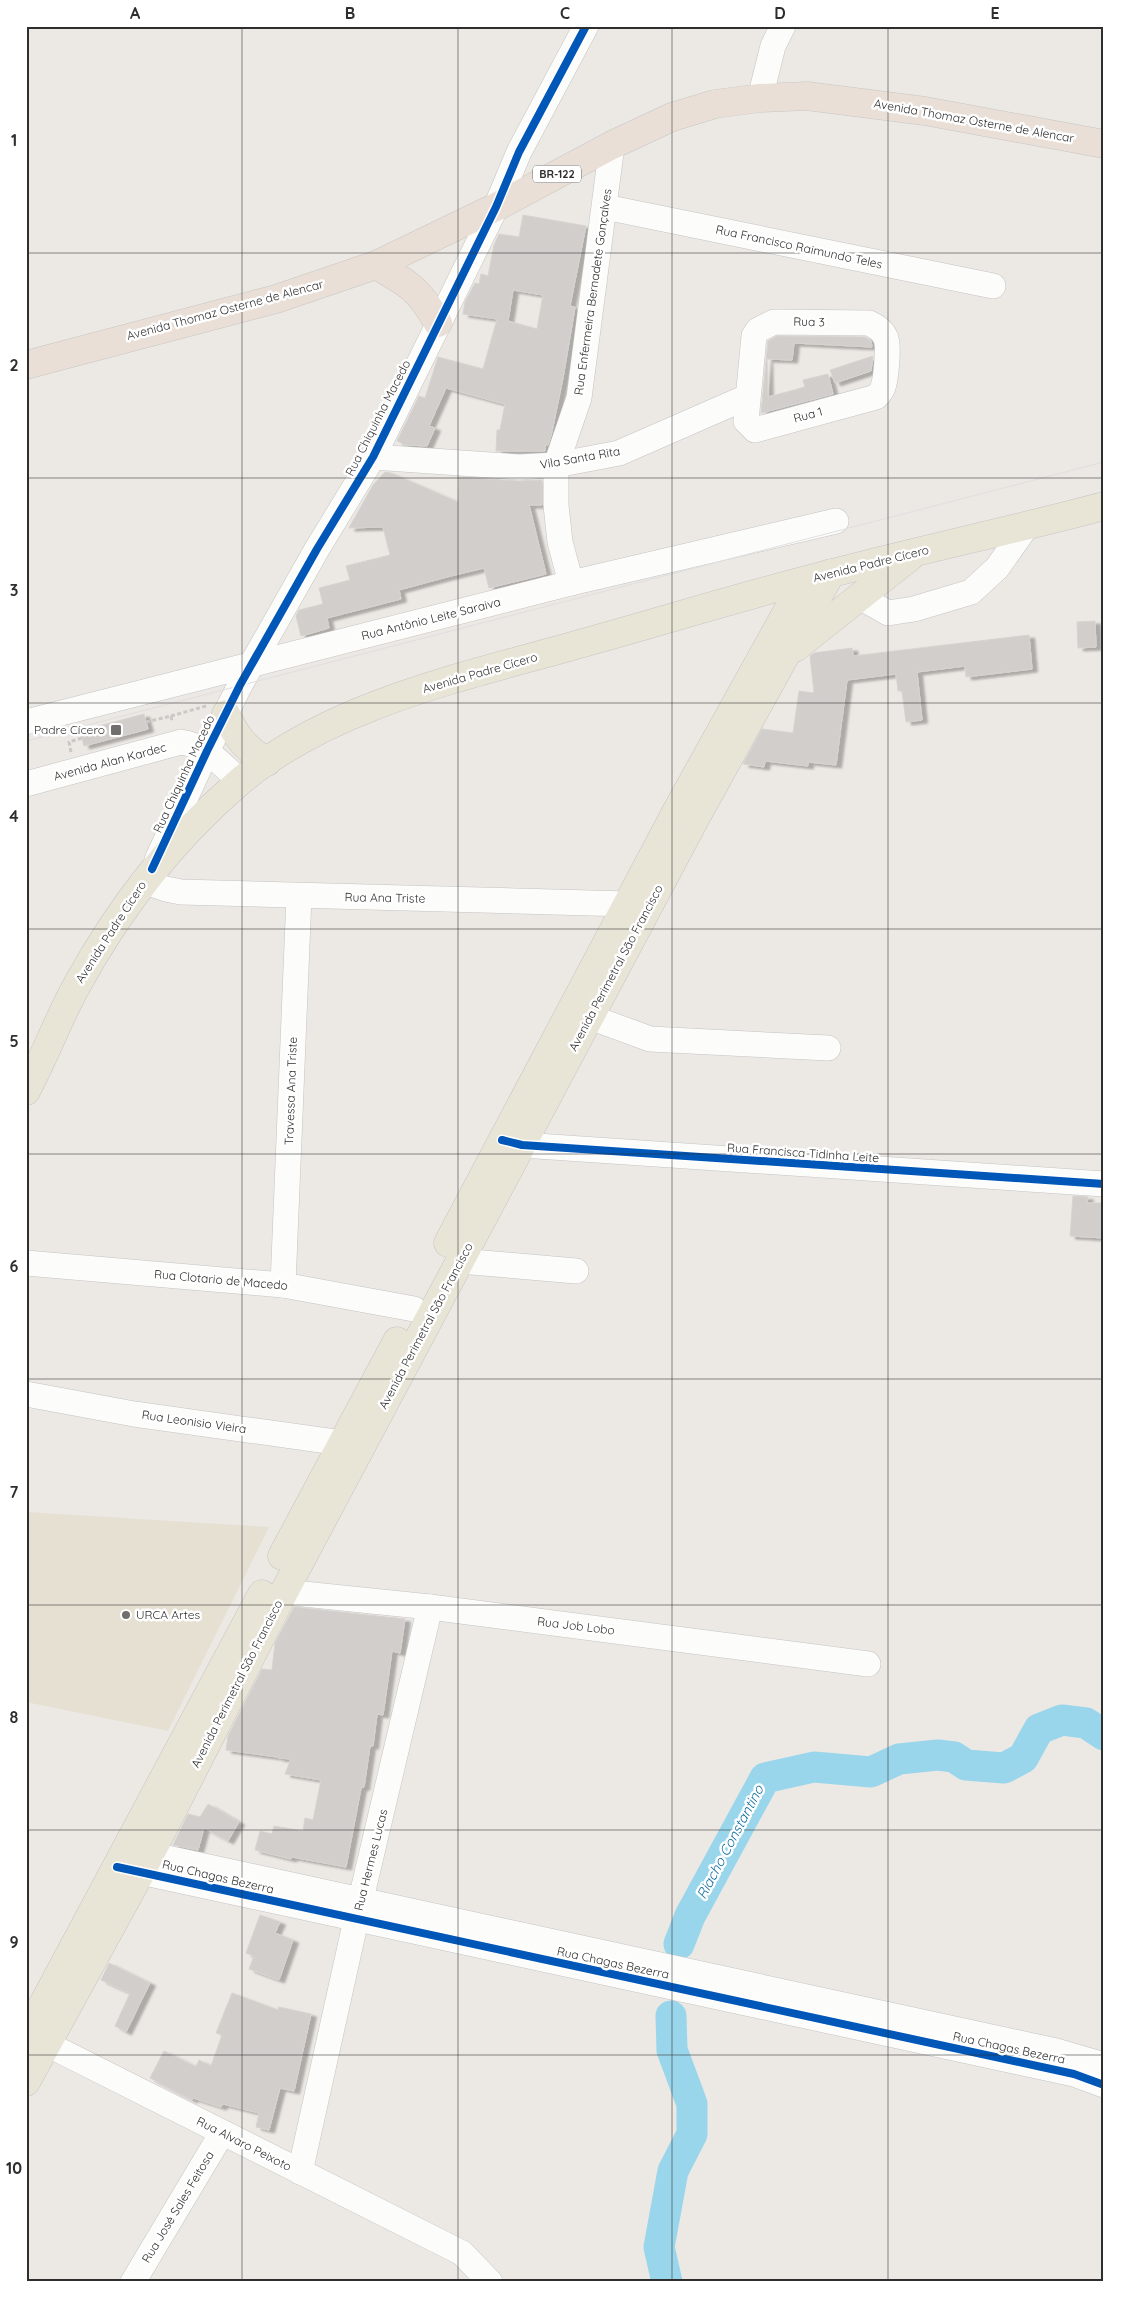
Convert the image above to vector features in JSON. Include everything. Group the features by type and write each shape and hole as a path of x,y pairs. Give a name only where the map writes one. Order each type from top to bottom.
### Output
{"highway":[{"name":"Avenida Thomaz Osterne de Alencar","path":"26,365 276,299 376,265 496,207 612,145 672,117 715,104 760,98 807,96 925,110 1104,144"},
{"path":"376,265 412,286 429,306 438,323"}],"main road":[{"name":"Avenida Padre Cícero","path":"26,1091 75,988 106,934 148,875 201,817 240,781 300,740 344,718 402,696 831,573 1026,527 1104,506"},
{"path":"785,656 915,553"},
{"name":"Avenida Perimetral São Francisco","path":"134,1861 351,1447 460,1262 512,1143 628,904 785,656 831,573"},
{"name":"Avenida Perimetral São Francisco","path":"26,2082 32,2037 134,1861 284,1592 414,1309 512,1143 590,1017 686,815 804,581"},
{"path":"226,714 233,731 242,743 267,762"}],"street":[{"name":"Rua Chiquinha Macedo","path":"148,875 207,751 252,664 317,549 373,457 496,207 518,152 586,26"},
{"path":"760,98 773,46 783,26"},
{"name":"Rua Enfermeira Bernadete Gonçalves","path":"572,583 560,542 556,505 556,465 579,398 612,145"},
{"name":"Rua Francisco Raimundo Teles","path":"605,207 993,286"},
{"name":"Rua 3","path":"747,397 754,336 758,330 774,322 869,323 883,333 887,341 885,378"},
{"name":"Rua 1","path":"747,397 746,421 754,430 876,397 884,386 885,378"},
{"name":"Vila Santa Rita","path":"373,457 519,467 556,465 619,453 747,397"},
{"name":"Rua Antônio Leite Saraiva","path":"26,722 572,583 836,522"},
{"path":"860,598 888,612 914,609 971,592 997,568 1026,527"},
{"name":"Avenida Alan Kardec","path":"26,784 181,742 194,744 207,751 240,781"},
{"name":"Rua Ana Triste","path":"148,875 166,889 181,892 628,904"},
{"name":"Travessa Ana Triste","path":"283,1285 298,896"},
{"path":"590,1017 650,1039 828,1048"},
{"name":"Rua Francisca Tidinha Leite","path":"512,1143 1104,1184"},
{"path":"460,1262 576,1271"},
{"name":"Rua Clotario de Macedo","path":"26,1263 283,1285 414,1309"},
{"name":"Rua Leonisio Vieira","path":"26,1394 134,1414 351,1447"},
{"name":"Rua Job Lobo","path":"284,1592 430,1607 868,1664"},
{"name":"Rua Hermes Lucas","path":"300,2172 430,1607"},
{"name":"Rua Chagas Bezerra","path":"134,1861 359,1910 1074,2074 1104,2086"},
{"name":"Rua Chagas Bezerra","path":"359,1910 731,1979 1046,2048 1104,2065"},
{"name":"Rua Alvaro Peixoto","path":"32,2037 462,2253 490,2282"},
{"name":"Rua José Sales Feitosa","path":"133,2282 222,2133"}],"path":[{"path":"146,722 188,711"},
{"path":"171,716 174,727"},
{"path":"69,742 82,738"}],"shaded area":[{"name":"URCA Artes","path":"26,1512 269,1527 168,1731 26,1702"}],"building":[{"path":"523,215 586,226 570,306 575,307 563,378 551,436 548,445 545,445 545,451 496,451 497,430 500,430 505,404 446,388 429,426 435,428 427,446 406,445 397,441 419,396 425,398 438,357 483,369 497,319 463,314 465,302 475,283 479,284 481,274 488,276 494,245 499,234 519,237","holes":["513,290 543,295 537,329 508,321"]},
{"path":"777,336 865,337 871,341 872,347 794,343 792,360 767,359 768,397 805,387 803,380 828,374 833,394 761,413 768,341"},
{"path":"873,356 871,371 835,383 830,370"},
{"path":"385,472 458,502 459,477 518,481 542,480 542,505 529,505 546,574 489,588 484,568 447,577 399,590 401,599 327,618 329,628 301,636 296,616 299,610 323,604 319,588 350,580 346,566 390,555 383,527 349,528 373,485"},
{"path":"1095,621 1096,647 1078,648 1077,622"},
{"path":"1029,635 1032,669 966,677 965,666 917,672 922,720 906,722 902,691 898,691 896,674 847,680 836,765 808,762 808,766 765,761 764,767 743,764 762,729 793,733 799,691 814,693 810,656 814,653 852,648 853,656"},
{"path":"144,714 148,729 84,746 80,731"},
{"path":"1073,1196 1088,1197 1087,1203 1104,1203 1104,1238 1070,1236"},
{"path":"294,1607 405,1619 400,1653 392,1651 383,1715 377,1714 373,1746 370,1746 364,1787 361,1788 346,1867 292,1857 291,1859 255,1850 260,1831 272,1834 274,1826 303,1831 305,1818 313,1820 321,1780 285,1774 291,1759 278,1758 279,1754 277,1757 226,1750 228,1736 262,1669 272,1670 275,1643"},
{"path":"208,1804 239,1822 228,1841 204,1828 198,1850 173,1845 188,1814 200,1817"},
{"path":"260,1915 280,1922 275,1933 293,1940 279,1980 249,1969 254,1956 246,1953"},
{"path":"109,1963 150,1983 126,2032 115,2026 130,1993 101,1980"},
{"path":"232,1993 278,2010 279,2007 311,2014 294,2091 280,2088 269,2130 256,2127 259,2113 223,2104 221,2107 193,2098 192,2100 150,2078 164,2051 196,2067 199,2060 211,2066 222,2035 216,2033"}],"waterway":[{"name":"Riacho Constantino","path":"679,1944 690,1916 765,1778 814,1767 871,1772 899,1759 938,1755 954,1757 966,1765 1004,1768 1023,1758 1039,1729 1062,1720 1086,1723 1104,1735"},
{"name":"Riacho Constantino","path":"667,2282 659,2247 673,2171 692,2134 692,2104 672,2050 671,2016"}],"tram line":[{"path":"26,741 1104,462"}],"cycle path":[{"path":"152,869 240,685 317,549 373,457 496,207 519,152 586,26"},
{"path":"502,1140 522,1145 1104,1184"},
{"path":"117,1867 1074,2074 1104,2085"}],"place":[{"name":"Padre Cícero","path":"116,730"},
{"name":"URCA Artes","path":"126,1615"}]}
